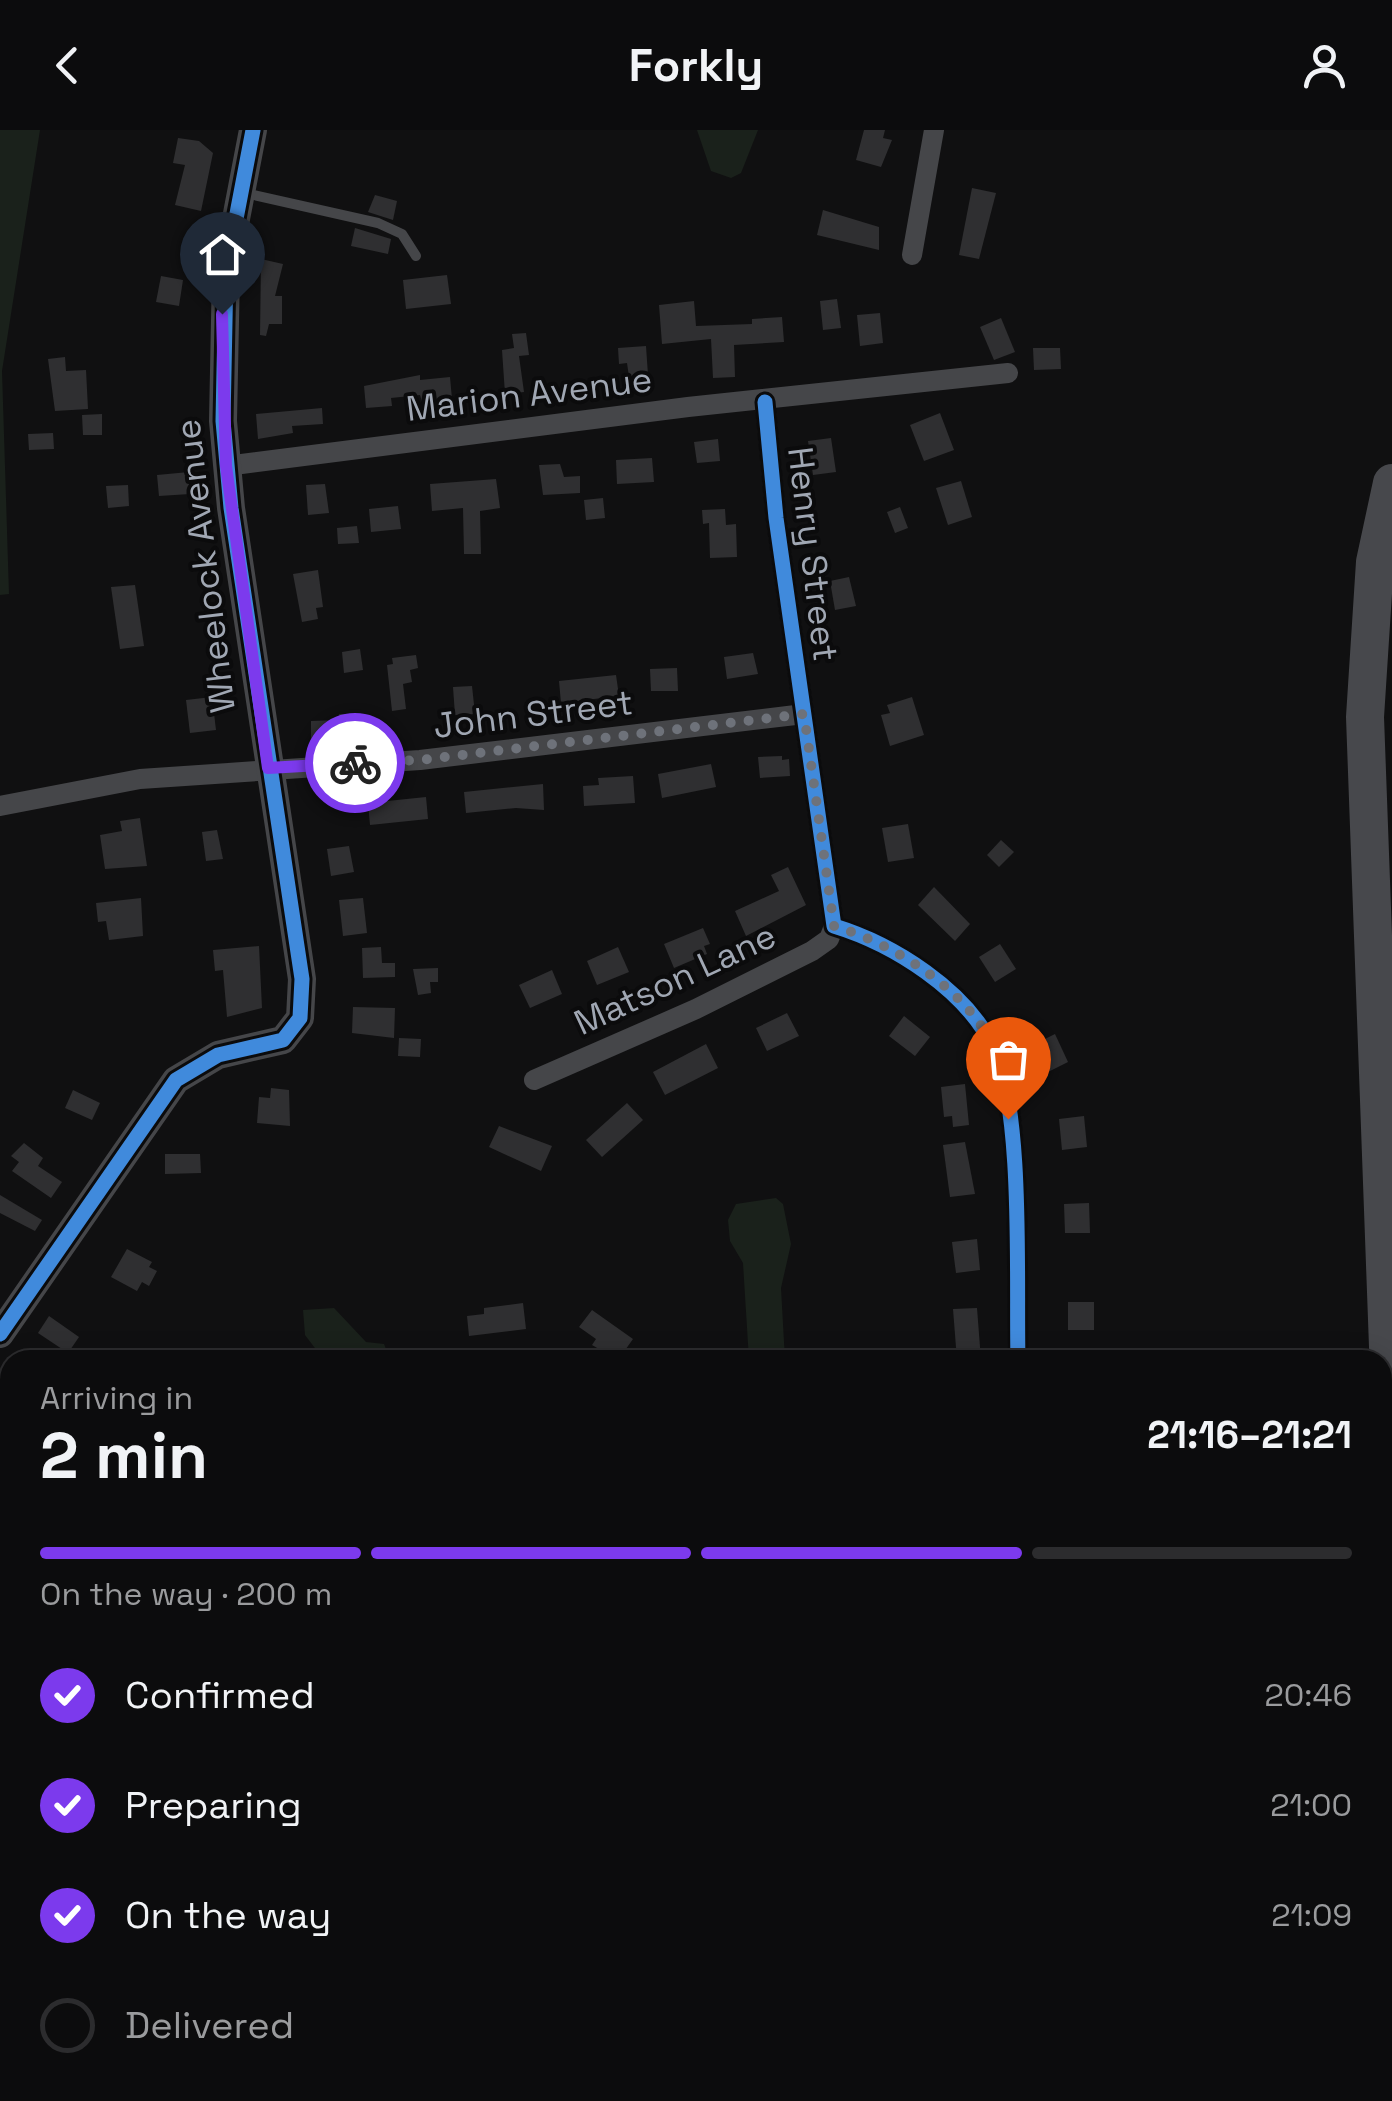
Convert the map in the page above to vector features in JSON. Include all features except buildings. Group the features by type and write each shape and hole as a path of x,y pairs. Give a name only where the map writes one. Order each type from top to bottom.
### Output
{"highway":[{"path":"1388,1350 1365,718 1374,562 1392,482"},
{"path":"1392,574 1383,687 1392,905"}],"street":[{"name":"Wheelock Avenue","path":"0,1334 176,1080 218,1055 284,1040 300,1018 302,979 226,466 222,314 253,130"},
{"path":"912,255 934,130"},
{"name":"Marion Avenue","path":"226,466 688,407 765,402 840,390 1008,373"},
{"name":"Henry Street","path":"765,402 834,926"},
{"name":"John Street","path":"0,806 140,779 420,760 804,714"},
{"path":"834,926 885,946 949,992 994,1049 1006,1097 1013,1166 1018,1350"},
{"name":"Matson Lane","path":"534,1080 796,960 829,939 834,926"}],"lane":[{"path":"240,192 378,223 402,234 416,256"}],"shaded area":[{"path":"0,130 40,130 2,371 9,594 0,595"},
{"path":"697,130 758,130 741,173 731,178 711,171"},
{"path":"776,1198 783,1204 791,1244 781,1288 784,1350 748,1350 743,1263 730,1241 728,1220 736,1204"},
{"path":"334,1308 366,1342 384,1344 386,1350 316,1350 305,1335 303,1310"}],"cycle path":[{"path":"0,1334 176,1080 218,1055 283,1040 300,1018 302,979 231,508 223,421 226,271 253,130"},
{"path":"765,402 776,518 834,926 880,945 926,972 966,1007 994,1049 1004,1078 1014,1155 1018,1350"}],"way so far":[{"path":"355,763 420,760 804,714 834,926 885,946 964,1006 994,1049 1002,1072 1008,1119"}],"route":[{"path":"222,314 226,466 268,768 355,763"}]}
